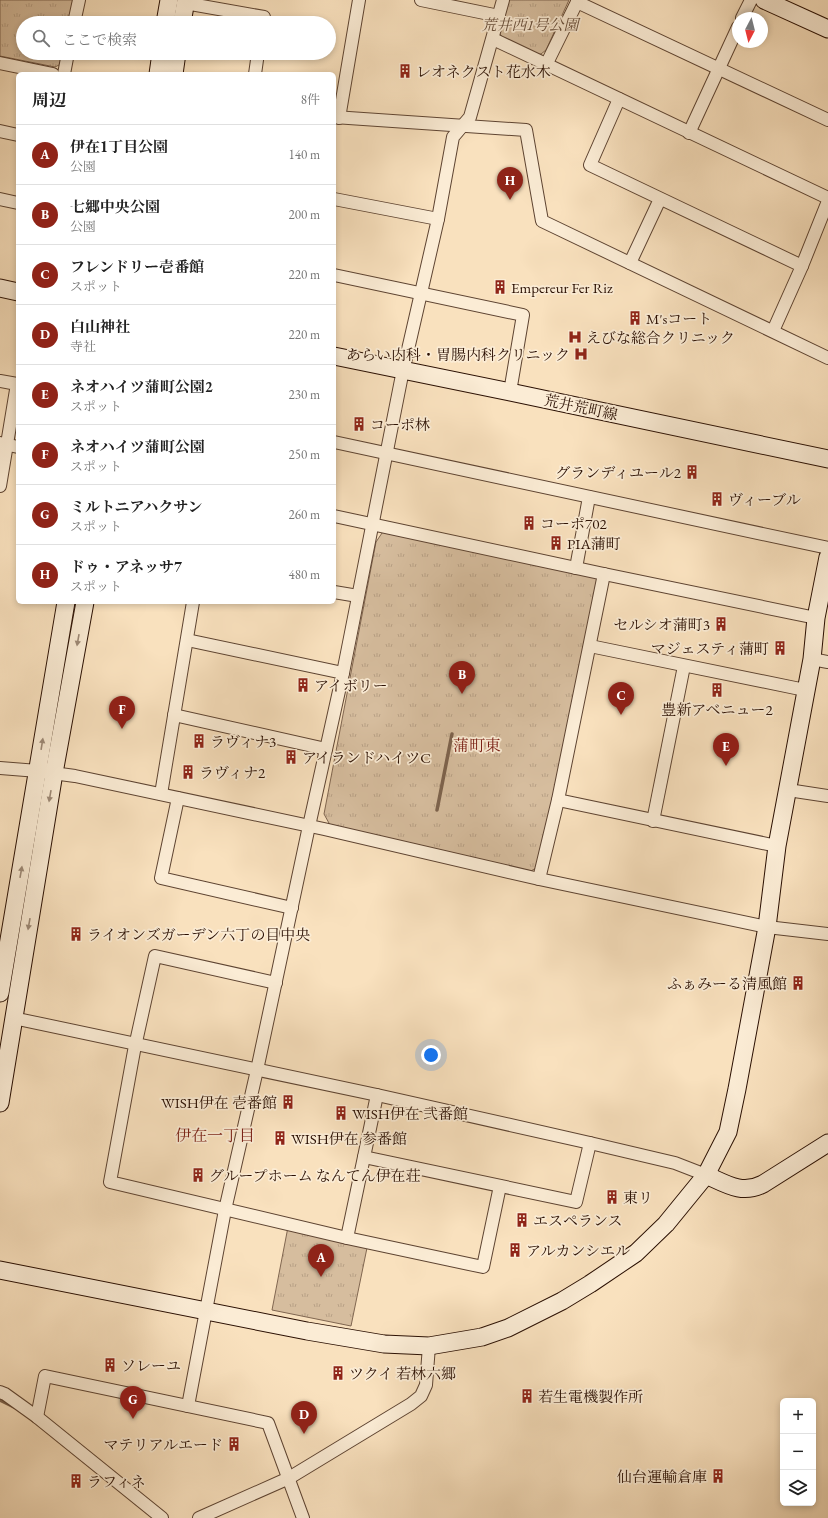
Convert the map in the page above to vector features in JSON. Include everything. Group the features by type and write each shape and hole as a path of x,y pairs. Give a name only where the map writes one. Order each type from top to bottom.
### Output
{"street":[{"path":"76,16 79,0"},
{"path":"166,16 169,0"},
{"path":"358,0 337,118 526,130 542,221 828,358"},
{"path":"421,0 499,16"},
{"path":"188,1406 225,1210 276,983 308,826 343,673 403,371 438,219 453,137 470,117 503,0"},
{"path":"745,12 751,0"},
{"path":"764,0 828,29"},
{"path":"546,65 577,1 828,120"},
{"path":"183,16 186,2 259,16"},
{"path":"493,39 828,198"},
{"path":"689,133 732,40"},
{"path":"64,72 67,60"},
{"path":"158,72 160,60"},
{"path":"174,72 176,60"},
{"path":"255,72 257,60"},
{"path":"0,63 43,72"},
{"path":"619,98 590,165 802,266"},
{"path":"0,131 16,135"},
{"path":"630,263 660,198"},
{"path":"0,199 16,203"},
{"path":"336,199 438,219"},
{"path":"773,331 802,266 828,201"},
{"path":"336,275 523,315 510,392"},
{"path":"0,288 16,292"},
{"name":"荒井荒町線","path":"336,356 828,459"},
{"path":"0,381 16,384"},
{"path":"0,486 16,391"},
{"path":"0,1270 307,1331 384,1344 429,1346 482,1337 508,1328 539,1313 590,1284 636,1253 666,1224 706,1175 728,1132 766,927 777,846 805,690 820,660 816,618 828,558 589,497 336,442"},
{"path":"576,568 589,497"},
{"path":"336,516 816,618"},
{"path":"540,879 558,800 604,574"},
{"path":"336,592 358,596"},
{"path":"0,1102 13,1018 46,772 66,604"},
{"path":"0,993 46,772 85,604"},
{"path":"161,794 194,604"},
{"path":"187,640 343,673"},
{"path":"590,646 805,690"},
{"path":"653,821 684,666"},
{"path":"174,715 326,749"},
{"path":"0,768 75,776 308,826 540,879 766,927 828,934"},
{"path":"788,790 828,796"},
{"path":"178,798 160,878 292,908"},
{"path":"558,800 777,846"},
{"path":"276,983 155,956 135,1045 110,1182 347,1238 483,1267 500,1186"},
{"path":"13,1018 377,1095 676,1163 740,1189 755,1188 763,1184 828,1143"},
{"path":"347,1238 377,1095"},
{"path":"364,1157 576,1202 590,1143"},
{"path":"199,1518 289,1478 400,1412 421,1396 426,1385 429,1346"},
{"path":"37,1417 45,1376 268,1423 303,1518"},
{"path":"0,1392 37,1417 162,1518"}],"green space":[{"path":"0,0 76,0 73,16 16,16 16,59 0,56"},
{"name":"荒井西1号公園","path":"505,0 569,0 546,50 541,54 536,55 514,45 500,35 497,30"},
{"path":"20,60 65,60 65,62 55,67"},
{"path":"389,528 604,574 539,866 531,871 330,825 324,814 376,542 382,533"},
{"path":"288,1227 368,1243 351,1326 272,1310"}],"waterway":[{"path":"437,810 452,734"},
{"path":"0,1400 14,1407"}],"place":[{"name":"レオネクスト花水木","path":"405,71"},
{"name":"ドゥ・アネッサ7","path":"510,200"},
{"name":"Empereur Fer Riz","path":"500,287"},
{"name":"M'sコート","path":"635,318"},
{"name":"えびな総合クリニック","path":"575,337"},
{"name":"あらい内科・胃腸内科クリニック","path":"581,354"},
{"name":"コーポ林","path":"359,424"},
{"name":"グランディユール2","path":"692,472"},
{"name":"ヴィーブル","path":"717,499"},
{"name":"コーポ702","path":"529,523"},
{"name":"PIA蒲町","path":"556,543"},
{"name":"セルシオ蒲町3","path":"721,624"},
{"name":"マジェスティ蒲町","path":"780,648"},
{"name":"アイボリー","path":"303,685"},
{"name":"豊新アベニュー2","path":"717,690"},
{"name":"七郷中央公園","path":"462,694"},
{"name":"フレンドリー壱番館","path":"621,715"},
{"name":"ネオハイツ蒲町公園","path":"122,729"},
{"name":"ラヴィナ3","path":"199,741"},
{"name":"アイランドハイツC","path":"291,757"},
{"name":"ネオハイツ蒲町公園2","path":"726,766"},
{"name":"ラヴィナ2","path":"188,772"},
{"name":"ライオンズガーデン六丁の目中央","path":"76,934"},
{"name":"ふぁみーる清風館","path":"798,983"},
{"name":"WISH伊在 壱番館","path":"288,1102"},
{"name":"WISH伊在 弐番館","path":"341,1113"},
{"name":"WISH伊在 参番館","path":"280,1138"},
{"name":"グループホーム なんてん伊在荘","path":"198,1175"},
{"name":"東リ","path":"612,1197"},
{"name":"エスペランス","path":"522,1220"},
{"name":"アルカンシエル","path":"515,1250"},
{"name":"伊在1丁目公園","path":"321,1277"},
{"name":"ソレーユ","path":"110,1365"},
{"name":"ツクイ 若林六郷","path":"338,1373"},
{"name":"若生電機製作所","path":"527,1396"},
{"name":"ミルトニアハクサン","path":"133,1419"},
{"name":"白山神社","path":"304,1434"},
{"name":"マテリアルエード","path":"234,1444"},
{"name":"仙台運輸倉庫","path":"718,1476"},
{"name":"ラフィネ","path":"76,1481"}],"district":[{"name":"蒲町東","path":"477,745"},
{"name":"伊在一丁目","path":"215,1135"}]}
